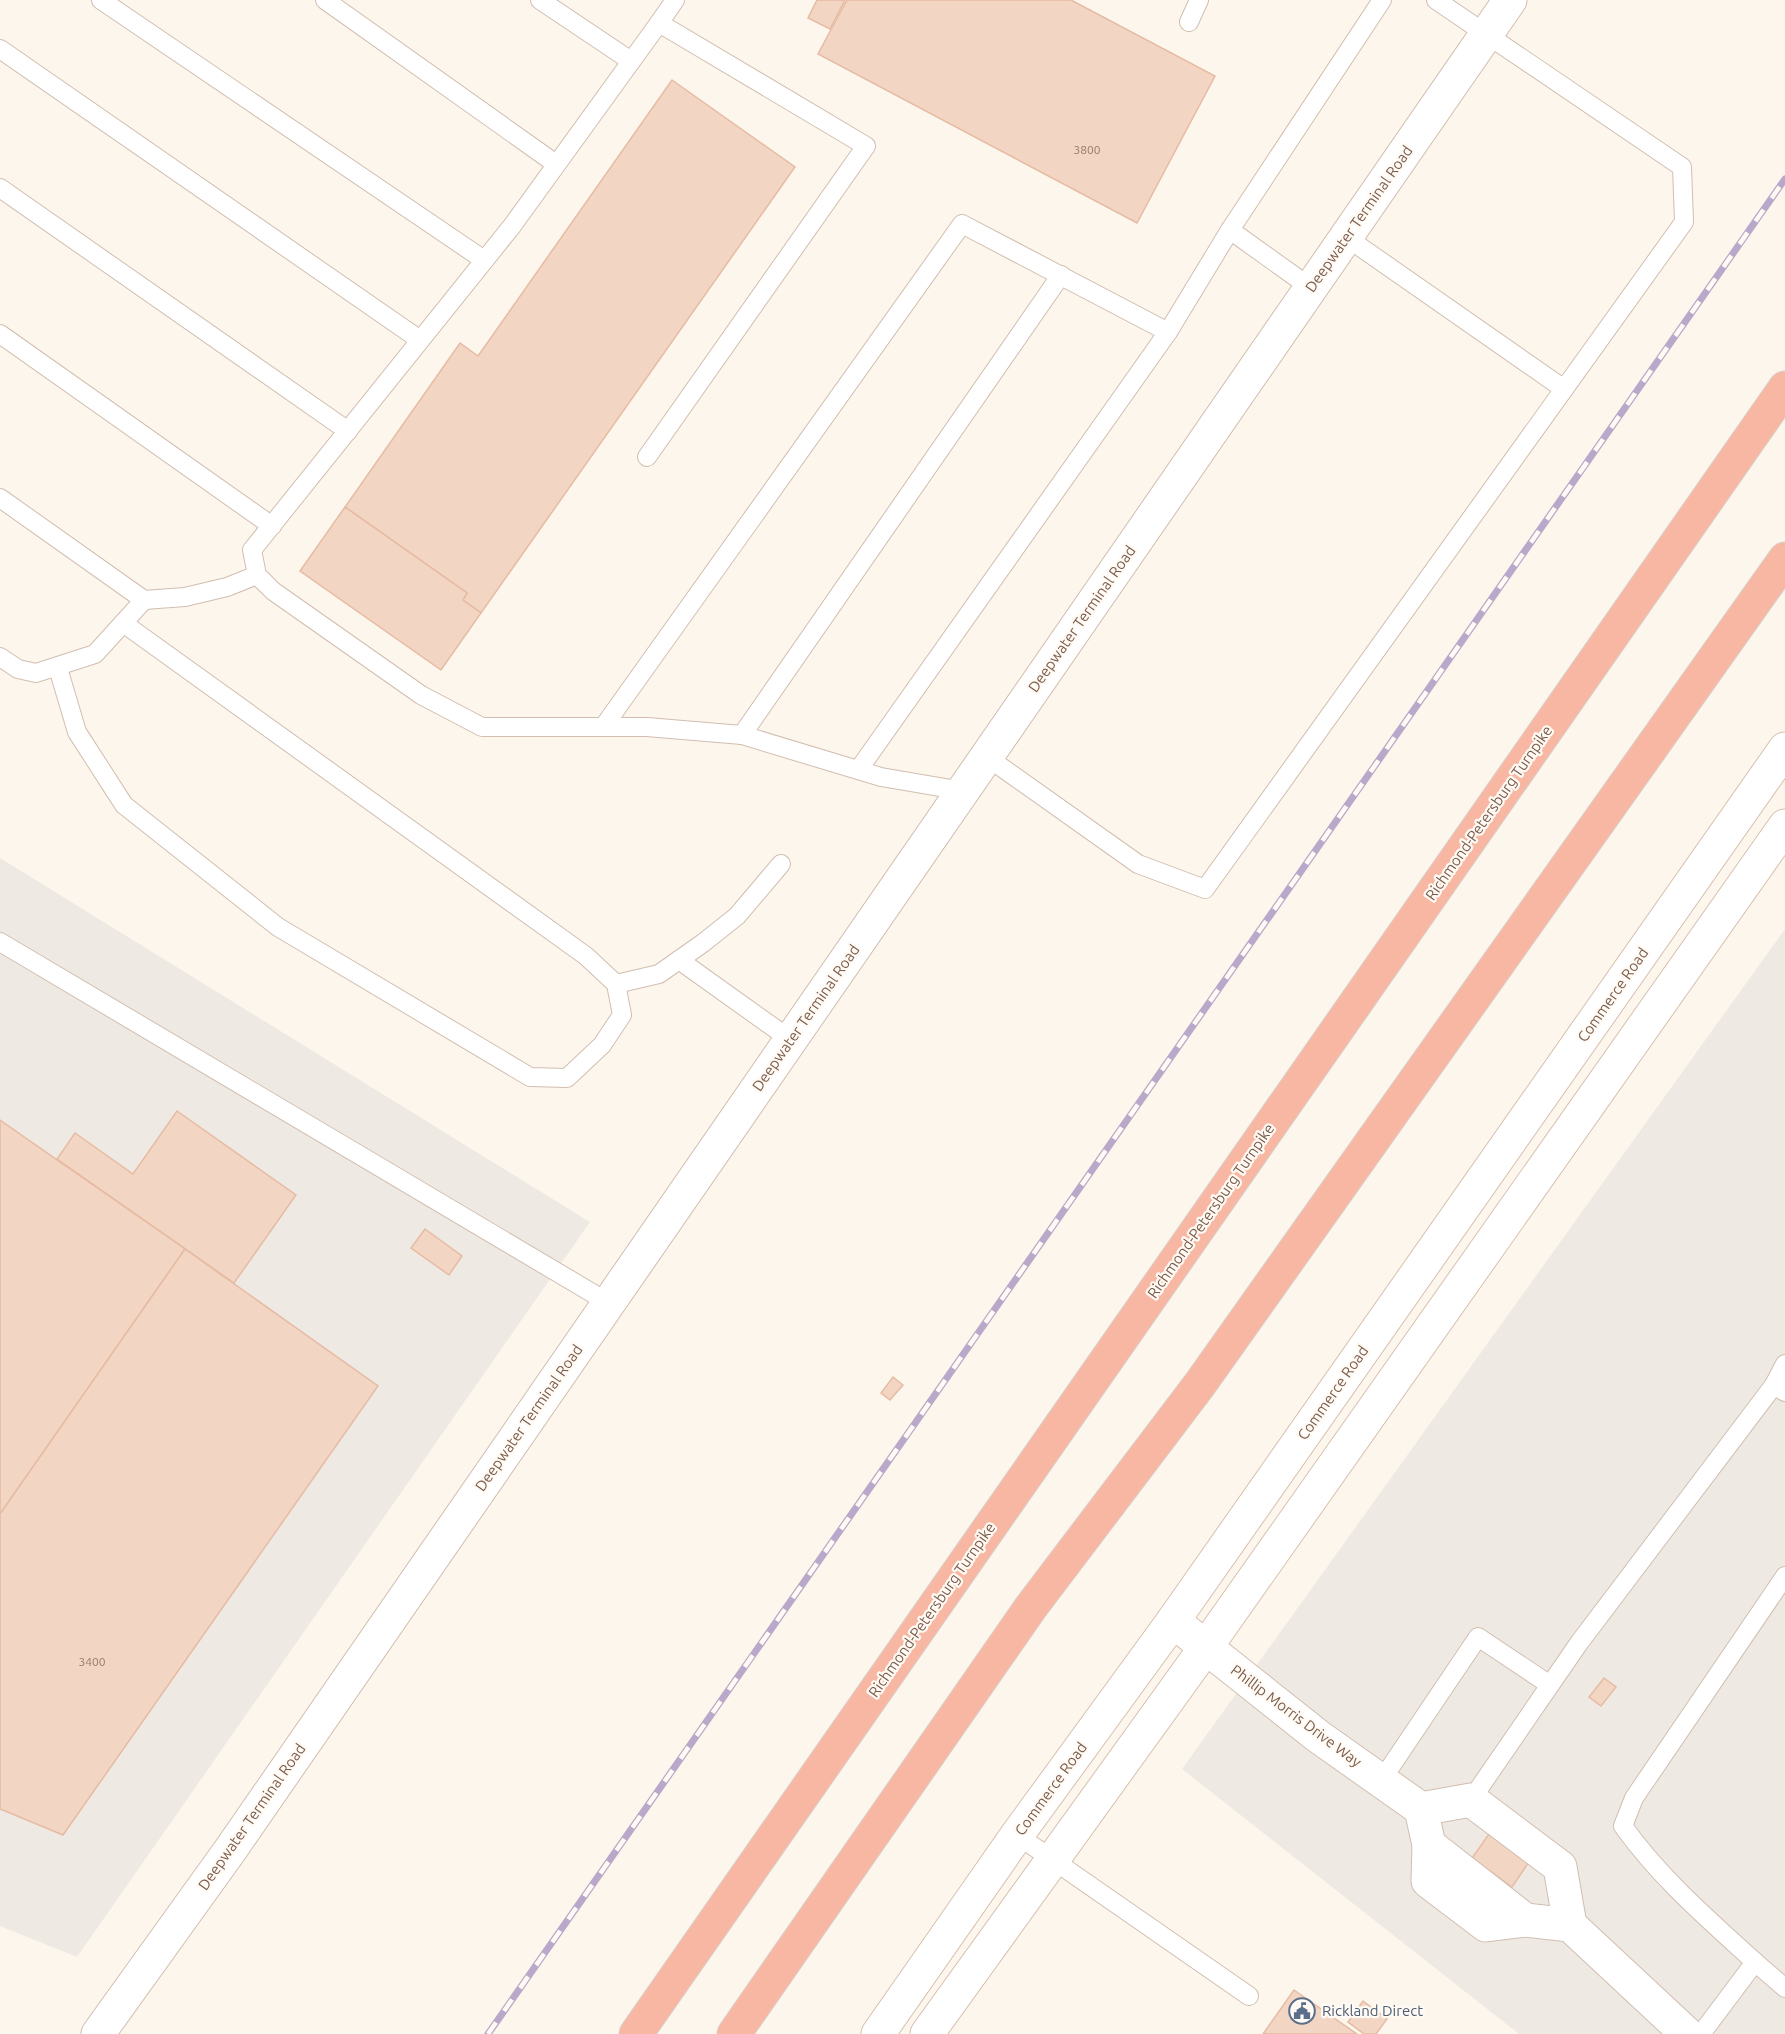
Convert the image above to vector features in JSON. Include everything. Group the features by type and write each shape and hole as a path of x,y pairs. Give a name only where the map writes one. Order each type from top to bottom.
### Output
{"highway":[{"name":"Richmond-Petersburg Turnpike","path":"636,2034 1785,388"},
{"path":"734,2034 1031,1607 1200,1384 1785,559"}],"street":[{"name":"Deepwater Terminal Road","path":"98,2034 231,1850 1510,0"},
{"name":"Commerce Road","path":"878,2034 1017,1836 1173,1621 1785,750"},
{"path":"927,2034 1206,1647 1785,826"},
{"name":"Phillip Morris Drive Way","path":"1173,1621 1319,1737 1421,1809"},
{"path":"1570,1925 1560,1867 1471,1800 1421,1809 1430,1845 1525,1920 1570,1925 1687,2034"}],"lane":[{"path":"101,0 484,260"},
{"path":"325,0 556,164"},
{"path":"540,0 631,61"},
{"path":"675,0 484,260 252,550 258,574 273,591 421,695 482,727 604,726 742,735 882,777 963,791"},
{"path":"1189,22 1199,0"},
{"path":"859,769 1168,332 1230,230 1382,0"},
{"path":"987,757 1138,864 1206,889 1684,222 1682,167 1436,0"},
{"path":"647,457 866,146 659,23"},
{"path":"0,49 420,340"},
{"path":"0,188 348,431"},
{"path":"604,726 962,224 1168,332"},
{"path":"1230,230 1311,288"},
{"path":"1346,237 1564,389"},
{"path":"742,735 1061,275"},
{"path":"0,334 272,526"},
{"path":"0,498 144,600 184,597 227,587 258,574"},
{"path":"0,657 18,669 36,673 58,668 95,654 144,600"},
{"path":"58,668 77,732 124,805 278,927 530,1077 567,1078 602,1045 622,1015 616,984 586,956 123,623"},
{"path":"616,984 659,974 679,960 737,916 781,864"},
{"path":"0,942 609,1303"},
{"path":"679,960 791,1040"},
{"path":"1471,1800 1579,1643 1779,1388 1785,1364"},
{"path":"1785,1576 1634,1797 1623,1826 1643,1854 1675,1888 1785,1988"},
{"path":"1381,1781 1478,1637 1550,1685"},
{"path":"1017,1836 1249,1996"},
{"path":"1701,2034 1755,1962"}],"shaded area":[{"path":"0,858 590,1222 77,1957 0,1926"},
{"path":"1785,929 1785,2034 1519,2034 1182,1769"}],"building":[{"path":"817,0 845,0 830,29 808,18"},
{"path":"847,0 1071,0 1215,76 1137,223 818,54"},
{"path":"672,80 795,167 481,613 463,600 467,593 345,507 460,343 478,356"},
{"path":"345,507 467,593 463,600 481,613 441,670 300,571"},
{"path":"177,1111 296,1195 234,1283 57,1159 75,1133 133,1174"},
{"path":"0,1120 185,1249 0,1514"},
{"path":"425,1229 462,1256 449,1275 411,1248"},
{"path":"185,1249 378,1386 63,1835 0,1809 0,1514"},
{"path":"893,1377 903,1385 890,1400 881,1393"},
{"path":"1604,1678 1616,1687 1601,1706 1589,1697"},
{"path":"1494,1827 1533,1856 1512,1887 1472,1858"},
{"name":"Rickland Direct","path":"1294,1990 1357,2034 1263,2034"},
{"path":"1363,2001 1387,2019 1376,2034 1364,2034 1348,2022"}],"railway":[{"path":"488,2034 1785,179"}],"place":[{"name":"Rickland Direct","path":"1302,2011"}]}
